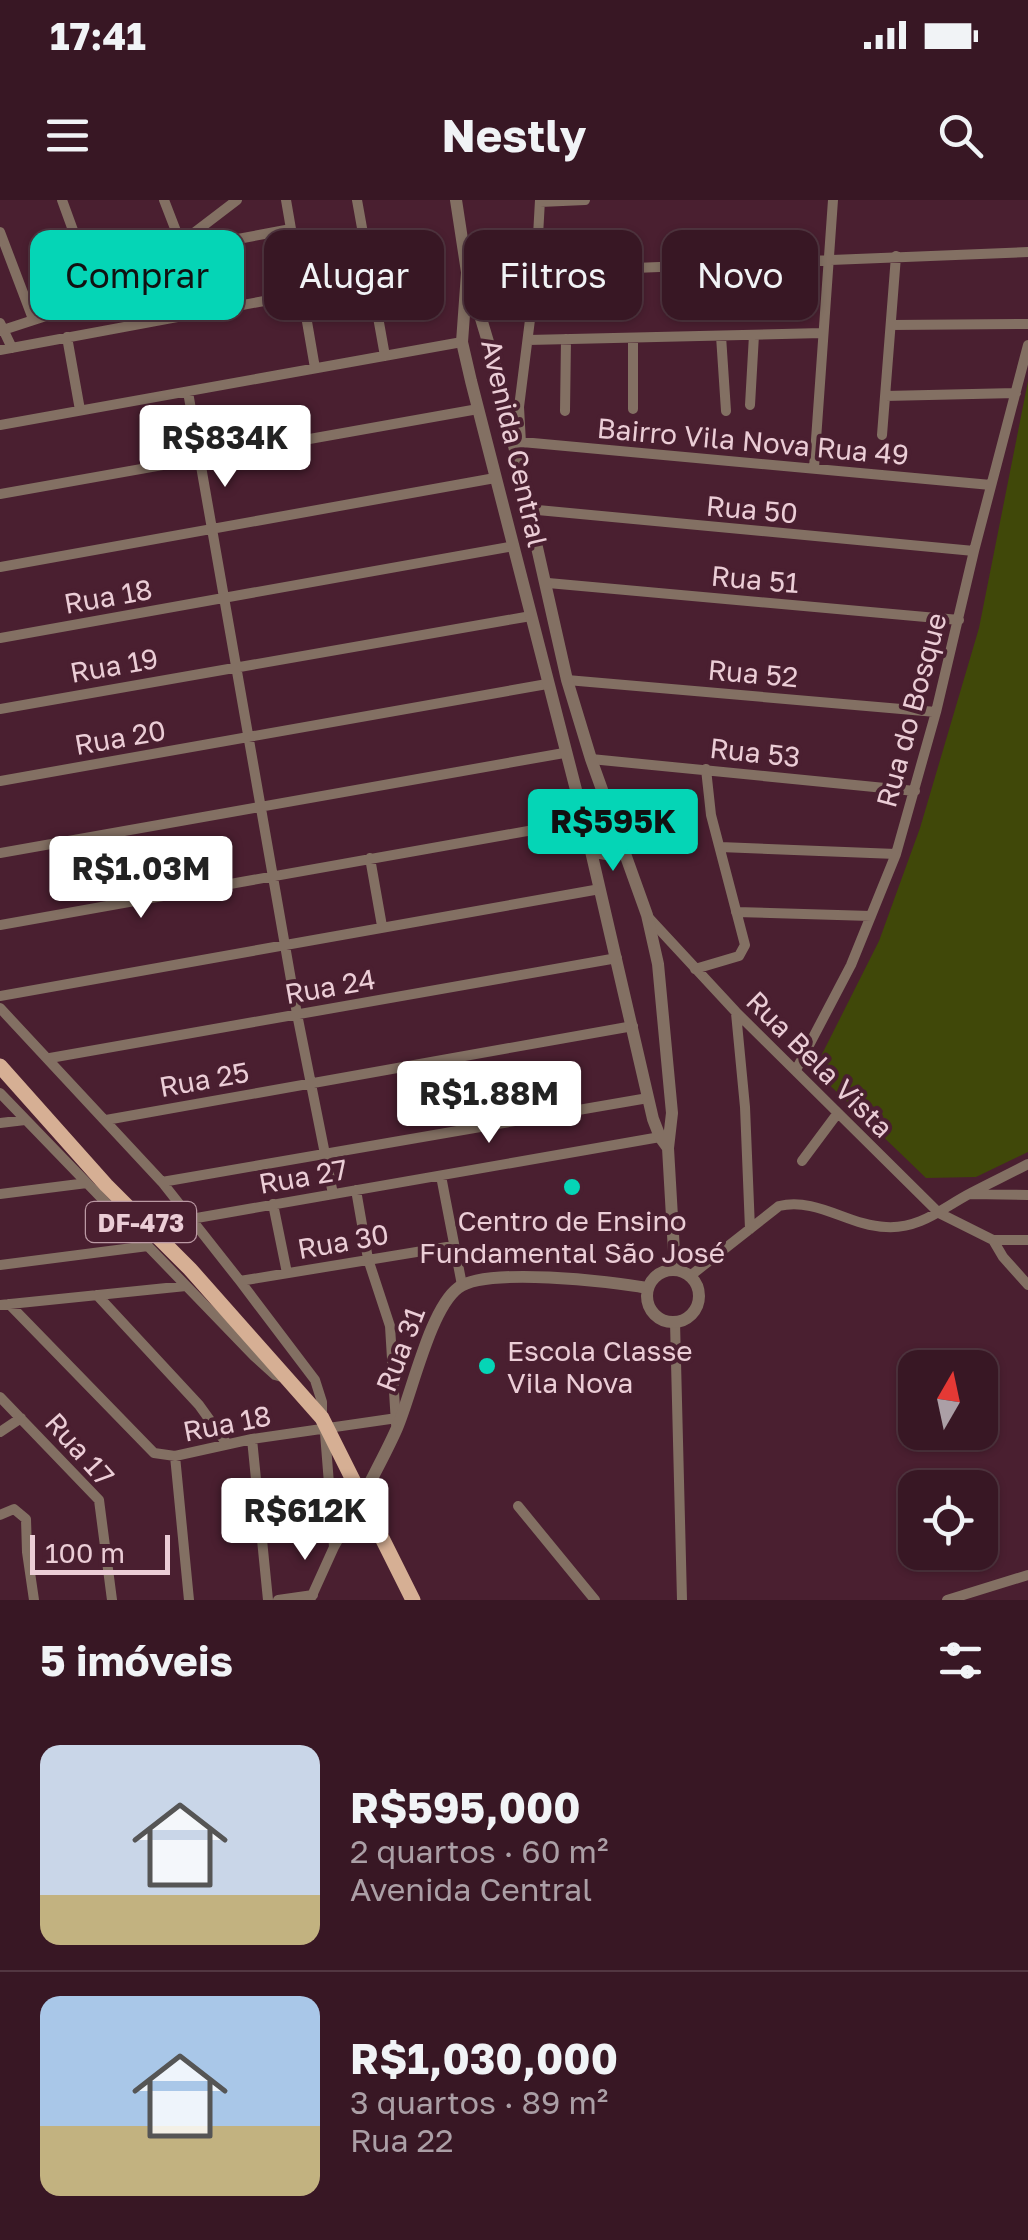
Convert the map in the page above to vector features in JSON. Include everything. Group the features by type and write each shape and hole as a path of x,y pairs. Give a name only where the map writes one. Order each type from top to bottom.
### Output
{"main road":[{"name":"DF-473","path":"0,1066 106,1185 190,1269 325,1425 413,1600"}],"street":[{"path":"62,200 73,230"},
{"path":"164,200 175,230"},
{"path":"198,230 237,200"},
{"path":"244,238 291,229 286,200"},
{"path":"356,200 385,356"},
{"path":"456,200 464,252"},
{"path":"538,230 540,201 584,200"},
{"path":"814,468 833,200"},
{"path":"0,232 30,311"},
{"path":"642,267 1028,252"},
{"path":"882,435 896,256"},
{"name":"Avenida Central","path":"464,314 462,342 471,381 584,820 648,1098 664,1142 675,1269"},
{"path":"30,320 2,328 6,349 163,320"},
{"path":"307,320 316,368"},
{"name":"Avenida Central","path":"484,320 516,442 527,509 548,583 567,680 649,923 664,998 667,1037 672,1113 664,1142"},
{"path":"516,442 530,320"},
{"path":"891,326 1028,324"},
{"path":"528,340 822,334"},
{"path":"750,406 754,335"},
{"path":"721,336 726,411"},
{"path":"67,337 80,410"},
{"path":"565,411 566,339"},
{"path":"633,410 634,340"},
{"path":"0,425 462,342"},
{"name":"Rua do Bosque","path":"796,1070 851,965 896,854 936,712 1028,345"},
{"path":"471,381 498,375"},
{"path":"188,392 297,1014 333,1194"},
{"path":"886,396 1016,393"},
{"path":"0,494 478,409"},
{"name":"Bairro Vila Nova Rua 49","path":"516,442 991,485"},
{"path":"0,567 495,478"},
{"name":"Rua 50","path":"527,509 974,551"},
{"name":"Rua 18","path":"0,638 514,546"},
{"name":"Rua 51","path":"548,583 959,620"},
{"name":"Rua 19","path":"0,709 530,616"},
{"name":"Rua 52","path":"567,680 936,712"},
{"name":"Rua 20","path":"0,781 548,684"},
{"path":"0,853 564,753"},
{"name":"Rua 53","path":"591,758 915,791"},
{"path":"695,968 736,957 744,952 745,942 711,815 706,769"},
{"path":"0,925 584,820"},
{"path":"591,851 606,854 622,842"},
{"path":"720,847 896,854"},
{"path":"370,858 382,926"},
{"path":"595,867 609,858 628,859"},
{"path":"0,996 600,889"},
{"path":"736,912 871,916"},
{"name":"Rua Bela Vista","path":"649,923 938,1213 993,1240"},
{"name":"Rua 24","path":"50,1058 617,958"},
{"path":"0,1008 162,1182 315,1380 325,1425 334,1547"},
{"path":"736,1012 750,1229"},
{"name":"Rua 25","path":"106,1120 633,1026"},
{"path":"0,1094 268,1370 283,1377"},
{"path":"162,1182 648,1098"},
{"path":"802,1161 838,1114"},
{"path":"0,1122 25,1120"},
{"name":"Rua 27","path":"191,1219 664,1142"},
{"path":"690,1276 773,1210 790,1204 815,1206 883,1228 922,1223 1028,1164"},
{"path":"440,1176 462,1284 503,1277 612,1282 648,1288"},
{"path":"0,1194 87,1183"},
{"path":"356,1190 368,1259 390,1326 396,1424"},
{"path":"968,1194 1028,1195"},
{"path":"273,1204 287,1273"},
{"path":"993,1240 1028,1240"},
{"path":"993,1240 1028,1285"},
{"path":"0,1265 148,1246"},
{"name":"Rua 30","path":"240,1281 452,1246"},
{"path":"675,1269 690,1276 698,1290 696,1307 688,1317 675,1322 653,1313 647,1301 648,1288 658,1274 675,1269"},
{"name":"Rua 31","path":"362,1496 444,1304 462,1284"},
{"path":"5,1304 186,1286"},
{"path":"97,1295 199,1405 227,1444"},
{"name":"Rua 18","path":"5,1304 154,1454 175,1456 325,1425 396,1424"},
{"path":"675,1322 682,1600"},
{"name":"Rua 17","path":"0,1397 100,1500 112,1600"},
{"path":"0,1432 21,1418"},
{"path":"252,1439 268,1600"},
{"path":"175,1456 189,1600"},
{"path":"278,1600 312,1598 362,1496"},
{"path":"518,1506 595,1600"},
{"path":"0,1515 14,1509 26,1519 34,1600"},
{"path":"332,1515 349,1520"},
{"path":"948,1600 1028,1576"}],"green space":[{"path":"1028,381 1028,1152 976,1177 926,1178 814,1070 879,941 920,828 979,628"}],"place":[{"name":"Centro de Ensino Fundamental São José","path":"572,1187"},
{"name":"Escola Classe Vila Nova","path":"487,1366"}]}
